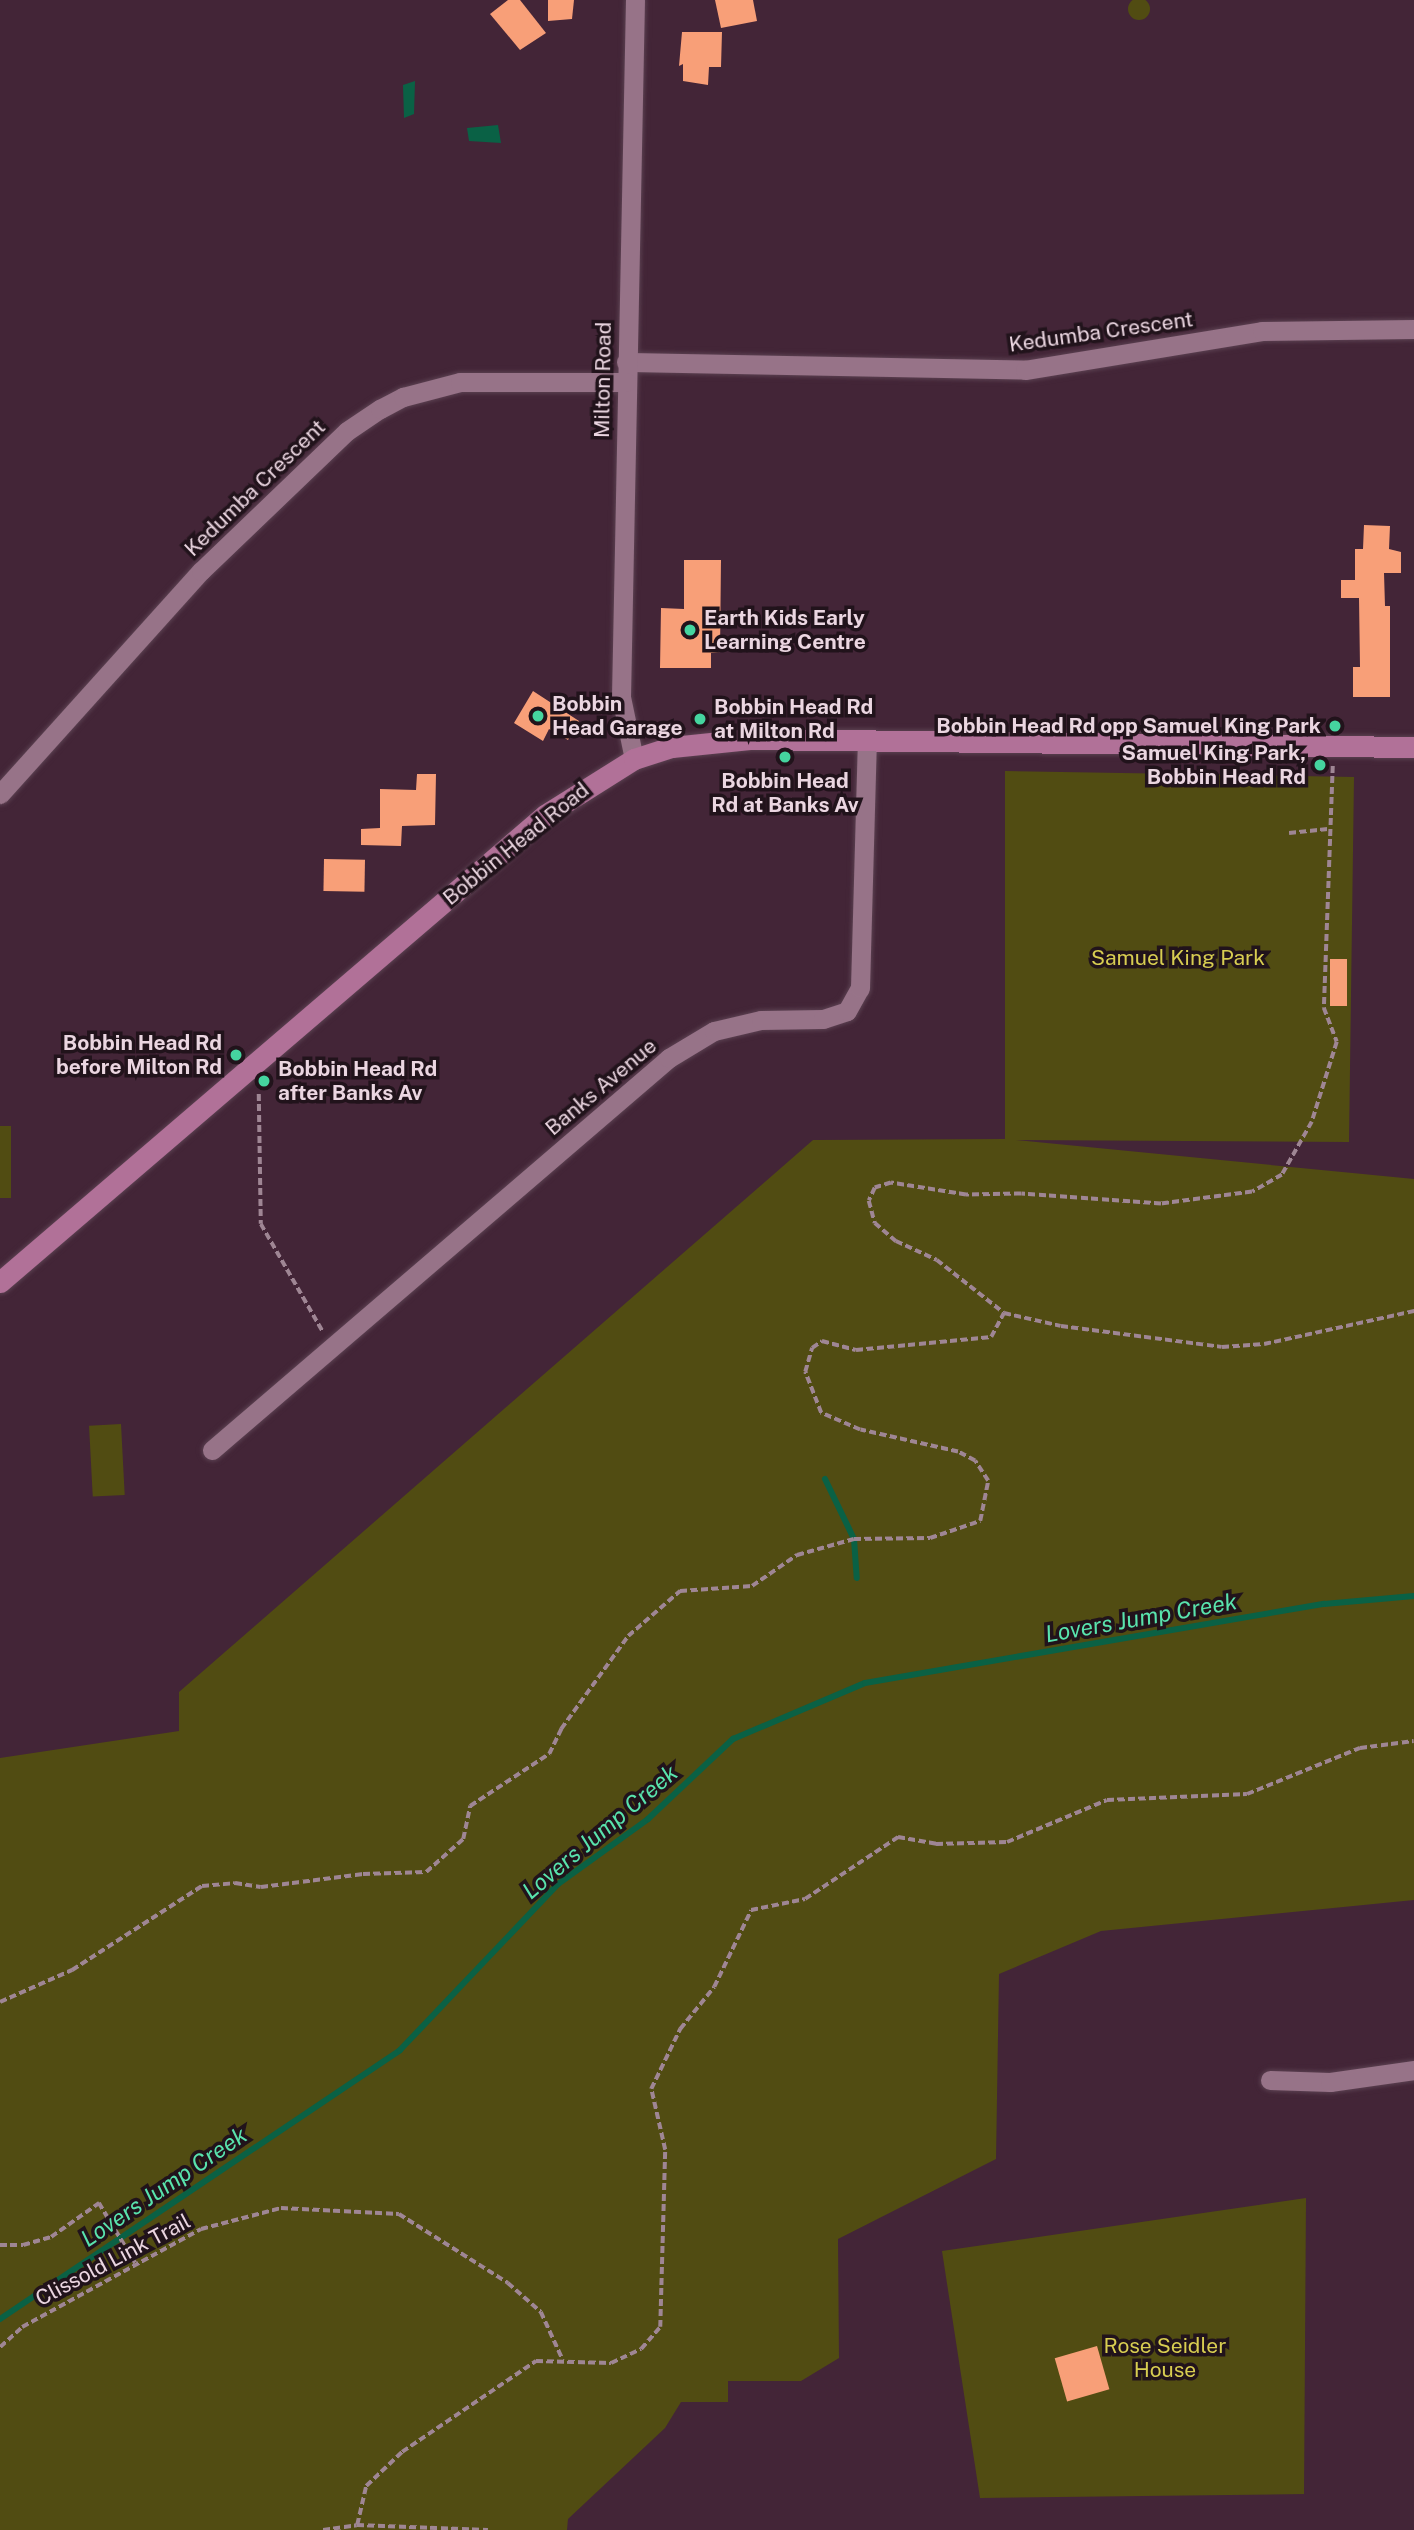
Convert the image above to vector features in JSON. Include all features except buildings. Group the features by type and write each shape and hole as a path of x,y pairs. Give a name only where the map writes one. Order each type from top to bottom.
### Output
{"main road":[{"name":"Bobbin Head Road","path":"0,1282 545,816 634,759 705,742 867,741 1414,747"}],"street":[{"name":"Milton Road","path":"634,759 621,697 635,0"},
{"name":"Kedumba Crescent","path":"0,794 201,570 347,431 403,397 460,382 626,372 1025,370 1262,331 1414,329"},
{"name":"Banks Avenue","path":"212,1450 669,1058 715,1031 761,1020 823,1019 847,1011 860,988 867,741"},
{"path":"1270,2080 1330,2082 1414,2070"}],"path":[{"path":"1334,746 1328,830 1330,929 1324,965 1324,1008 1337,1042 1312,1122 1282,1175 1252,1192 1161,1204 966,1195 891,1183 875,1188 869,1201 875,1223 896,1241 937,1260 1004,1313 1061,1326 1223,1347 1264,1345 1414,1311"},
{"path":"1289,833 1328,830"},
{"path":"259,1094 261,1224 331,1346"},
{"path":"0,2002 72,1970 202,1886 235,1883 261,1887 363,1874 426,1872 463,1839 470,1806 549,1754 561,1729 628,1636 680,1591 752,1586 797,1555 854,1538 930,1538 981,1521 988,1481 975,1461 958,1452 860,1430 821,1413 805,1373 812,1348 822,1341 856,1350 991,1338 1004,1313"},
{"path":"357,2525 366,2486 402,2452 536,2361 611,2363 641,2348 660,2327 665,2150 651,2089 680,2029 714,1987 751,1910 805,1899 898,1837 936,1844 1007,1842 1107,1800 1247,1794 1360,1748 1414,1741"},
{"path":"0,2245 23,2245 51,2237 99,2203 136,2264"},
{"name":"Clissold Link Trail","path":"0,2347 22,2327 201,2230 281,2208 399,2214 508,2283 541,2312 563,2360"},
{"path":"323,2530 357,2525 488,2530"}],"green space":[{"path":"1139,-2 1147,1 1150,9 1147,17 1139,20 1131,17 1128,9 1131,1"},
{"name":"Samuel King Park","path":"1005,771 1354,777 1349,1142 1016,1140 1414,1179 1414,1900 1101,1931 999,1974 996,2159 838,2239 839,2358 801,2381 728,2381 728,2402 681,2402 665,2428 568,2519 567,2530 0,2530 0,1758 179,1731 179,1692 813,1140 1005,1139"},
{"path":"0,1126 11,1126 11,1198 0,1198"},
{"path":"121,1424 125,1495 93,1497 89,1426"},
{"name":"Rose Seidler House","path":"1306,2198 1304,2494 980,2498 942,2251"}],"shaded area":[{"path":"415,81 414,114 404,118 403,85"},
{"path":"498,125 501,143 469,141 467,128"}],"waterway":[{"path":"825,1479 854,1539 857,1578"},
{"name":"Lovers Jump Creek","path":"0,2319 400,2050 558,1884 648,1819 733,1739 865,1683 1324,1604 1414,1596"}],"place":[{"name":"Earth Kids Early Learning Centre","path":"690,630"},
{"name":"Bobbin Head Garage","path":"538,716"},
{"name":"Bobbin Head Rd at Milton Rd","path":"700,719"},
{"name":"Bobbin Head Rd opp Samuel King Park","path":"1335,726"},
{"name":"Bobbin Head Rd at Banks Av","path":"785,757"},
{"name":"Samuel King Park, Bobbin Head Rd","path":"1320,765"},
{"name":"Bobbin Head Rd before Milton Rd","path":"236,1055"},
{"name":"Bobbin Head Rd after Banks Av","path":"264,1081"}]}
